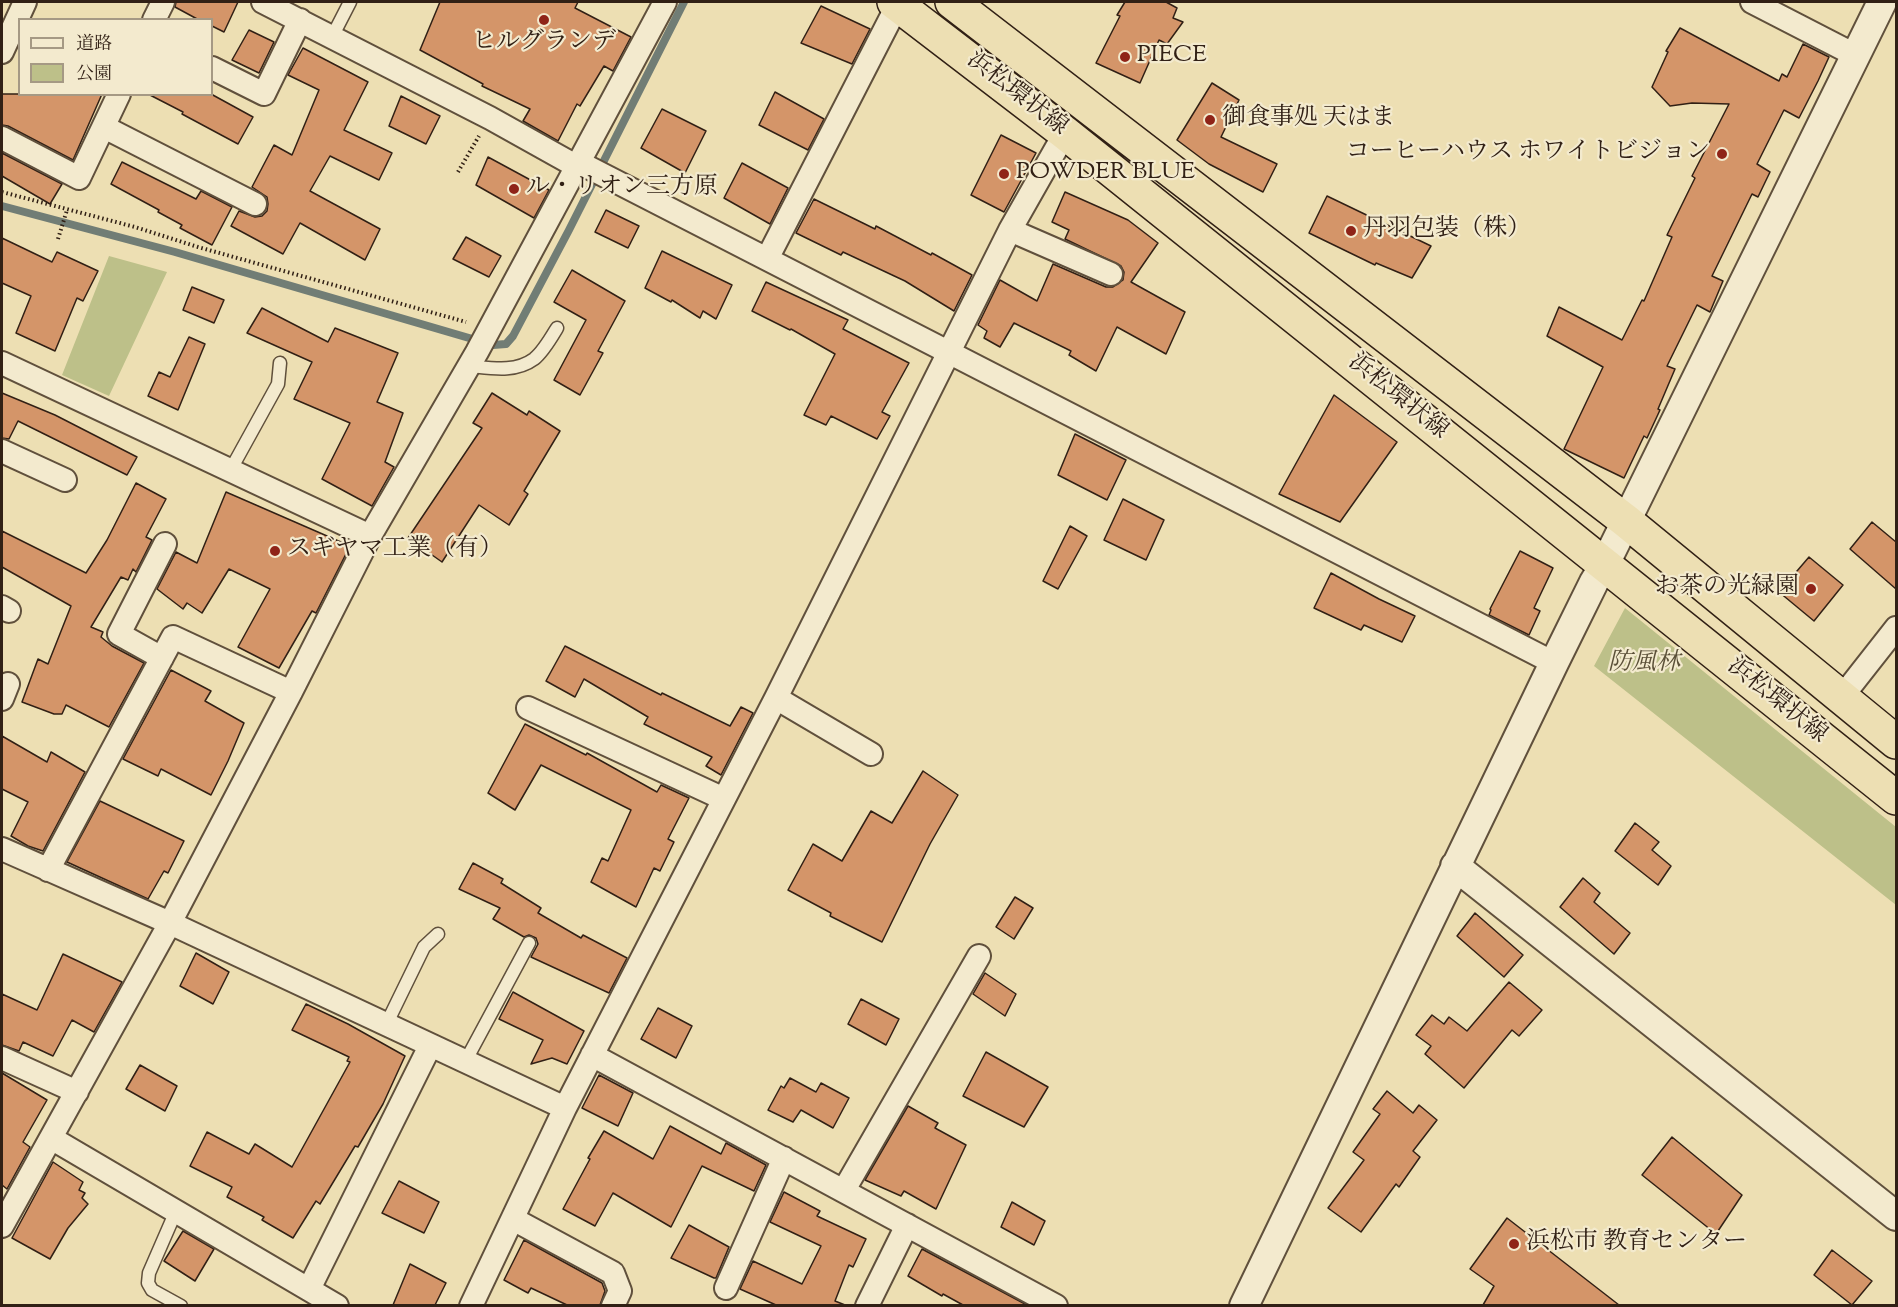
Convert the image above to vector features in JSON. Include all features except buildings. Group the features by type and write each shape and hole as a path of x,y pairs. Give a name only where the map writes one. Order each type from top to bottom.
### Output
{"highway":[{"name":"浜松環状線","path":"952,2 1626,521 1896,742"},
{"name":"浜松環状線","path":"896,3 1065,133 1896,798"}],"street":[{"path":"2,52 25,2"},
{"path":"155,18 163,2"},
{"path":"263,2 1554,663"},
{"path":"2,1226 170,923 370,536 489,330 588,168 665,2"},
{"path":"1244,1305 1554,663 1882,2"},
{"path":"767,259 896,3"},
{"path":"1764,4 1855,55"},
{"path":"213,68 264,94 300,20"},
{"path":"2,138 79,178 118,96"},
{"path":"104,127 255,204"},
{"path":"479,1303 513,1218 565,1108 776,698 1010,230 1065,133"},
{"path":"1010,230 1111,274"},
{"path":"2,363 370,536"},
{"path":"2,451 65,480"},
{"path":"162,658 119,634 165,544"},
{"path":"1841,698 1896,628"},
{"path":"48,870 173,637 291,692"},
{"path":"776,698 871,754"},
{"path":"528,708 724,799"},
{"path":"2,849 170,923 565,1108"},
{"path":"1455,866 1896,1216"},
{"path":"844,1190 979,956"},
{"path":"309,1289 430,1046"},
{"path":"592,1055 1056,1305"},
{"path":"2,1058 77,1092"},
{"path":"51,1138 337,1305"},
{"path":"726,1288 783,1158"},
{"path":"513,1218 614,1273 620,1291 613,1305"},
{"path":"867,1305 907,1225"}],"lane":[{"path":"332,37 350,2"},
{"path":"473,359 500,370 520,367 536,358 557,328"},
{"path":"231,471 278,384 280,363"},
{"path":"386,1025 424,947 438,934"},
{"path":"465,1062 529,943"},
{"path":"176,1211 149,1273 148,1283 152,1290 181,1305"}],"path":[{"path":"458,172 490,118"},
{"path":"2,192 135,226 198,247 489,330"},
{"path":"58,239 67,210"}],"green space":[{"path":"109,256 167,272 109,396 62,375"},
{"name":"防風林","path":"1625,608 1896,827 1896,905 1594,666"}],"waterway":[{"path":"2,206 175,252 493,345 506,344 513,336 569,230 684,2"}],"place":[{"name":"ヒルグランデ","path":"544,20"},
{"name":"PIECE","path":"1125,57"},
{"name":"御食事処 天はま","path":"1210,120"},
{"name":"コーヒーハウス ホワイトビジョン","path":"1722,154"},
{"name":"POWDER BLUE","path":"1004,174"},
{"name":"ル・リオン三方原","path":"514,189"},
{"name":"丹羽包装（株）","path":"1351,231"},
{"name":"スギヤマ工業（有）","path":"275,551"},
{"name":"お茶の光緑園","path":"1811,589"},
{"name":"浜松市 教育センター","path":"1514,1244"}]}
